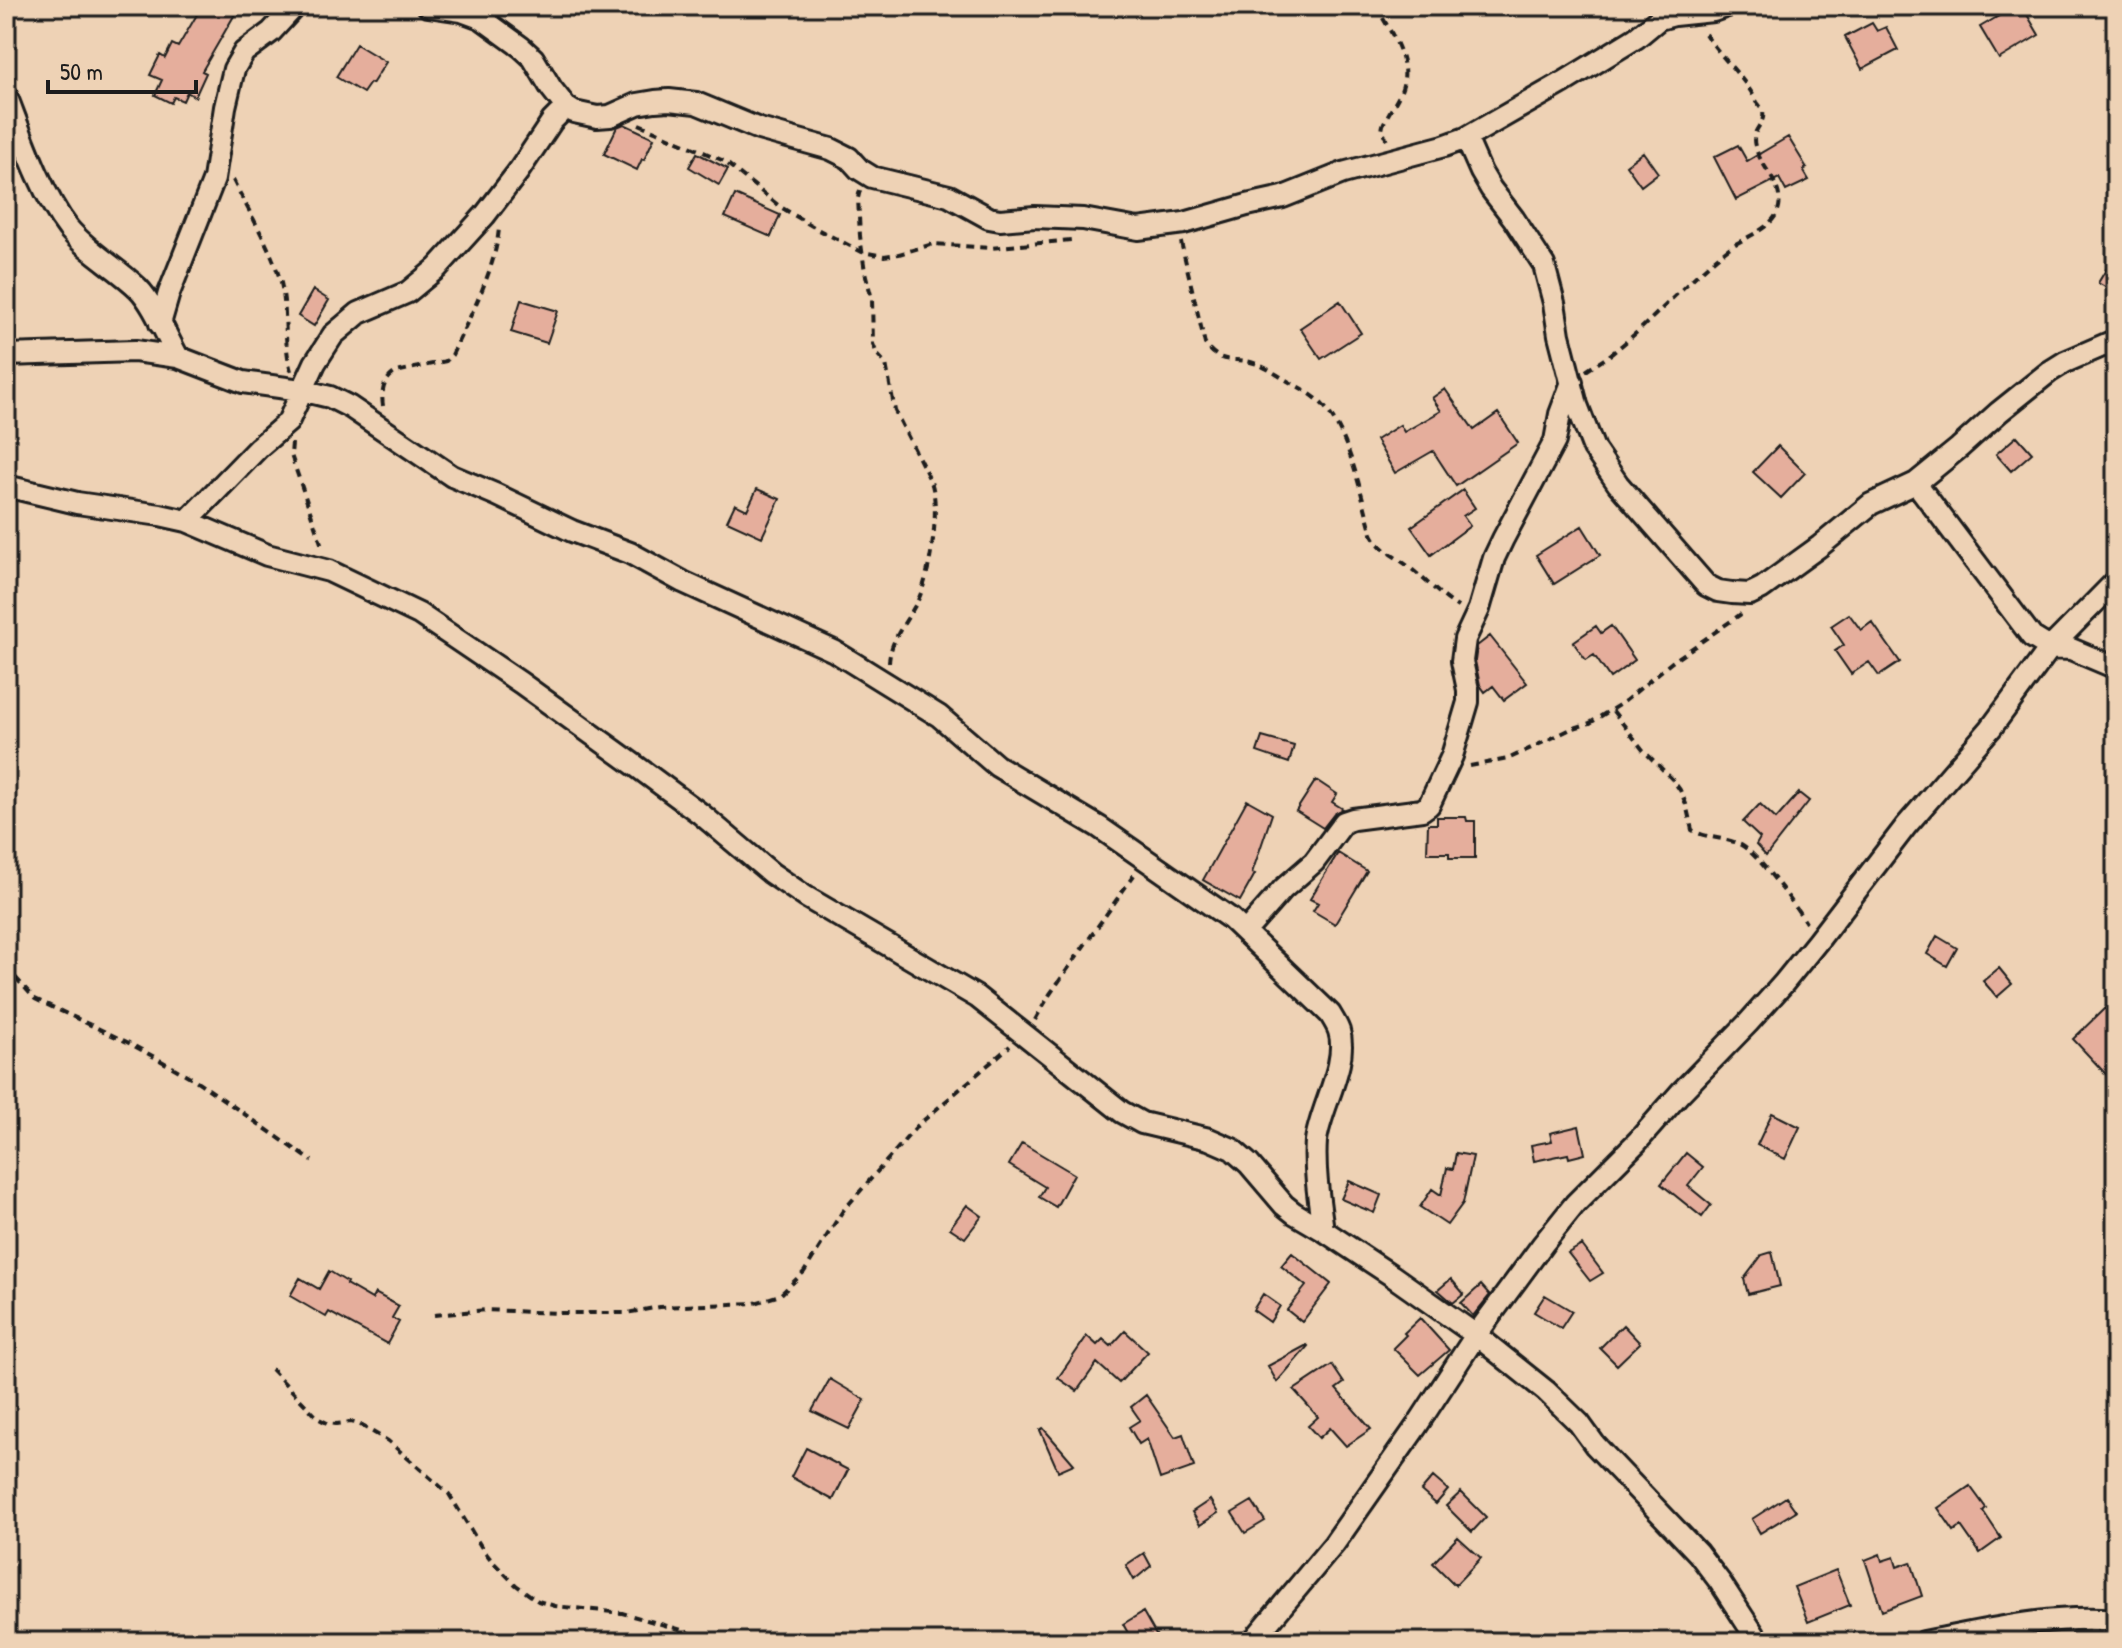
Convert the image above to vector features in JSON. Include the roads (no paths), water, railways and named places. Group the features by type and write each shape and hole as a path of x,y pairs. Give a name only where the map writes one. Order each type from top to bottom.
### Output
{"street":[{"path":"160,324 214,179 234,69 244,52 271,32 295,6"},
{"path":"428,6 462,11 481,18 521,47 533,58 566,107 574,112 597,117 610,116 637,104 655,101 696,103 759,129 831,149 849,158 872,177 949,196 995,220 1035,217 1083,219 1138,229 1176,225 1283,197 1343,173 1466,138 1636,38 1656,12 1692,14 1727,6"},
{"path":"6,95 36,168 61,218 94,253 138,288 178,357"},
{"path":"187,521 258,448 288,422 301,390 333,335 359,313 421,283 437,268 501,194 552,121 566,107"},
{"path":"1466,138 1491,189 1544,265 1577,405 1594,449 1618,484 1706,585 1718,591 1750,594 1762,588 1871,504 1916,483 2035,382 2065,362 2116,340"},
{"path":"6,355 135,351 178,357 243,382 330,397 350,407 452,476 572,531 630,553 683,582 834,651 939,716 997,766 1099,827 1231,919 1330,1014 1341,1042 1338,1065 1316,1145 1323,1230"},
{"path":"1245,932 1283,889 1314,862 1344,822 1426,808 1452,756 1468,702 1462,652 1503,539 1555,441 1560,414 1572,382"},
{"path":"1916,483 2032,637 2050,648 2071,649 2116,668"},
{"path":"6,486 77,503 187,521 267,555 329,571 419,614 636,766 701,814 771,873 854,927 924,964 977,997 1105,1100 1142,1123 1209,1139 1232,1149 1294,1213 1476,1335 1546,1391 1698,1553 1759,1642"},
{"path":"1252,1642 1334,1544 1476,1335 1575,1204 1748,1023 1817,942 1906,826 1991,728 2050,648 2116,581"},
{"path":"1924,1642 2022,1625 2093,1618 2116,1620"}]}
